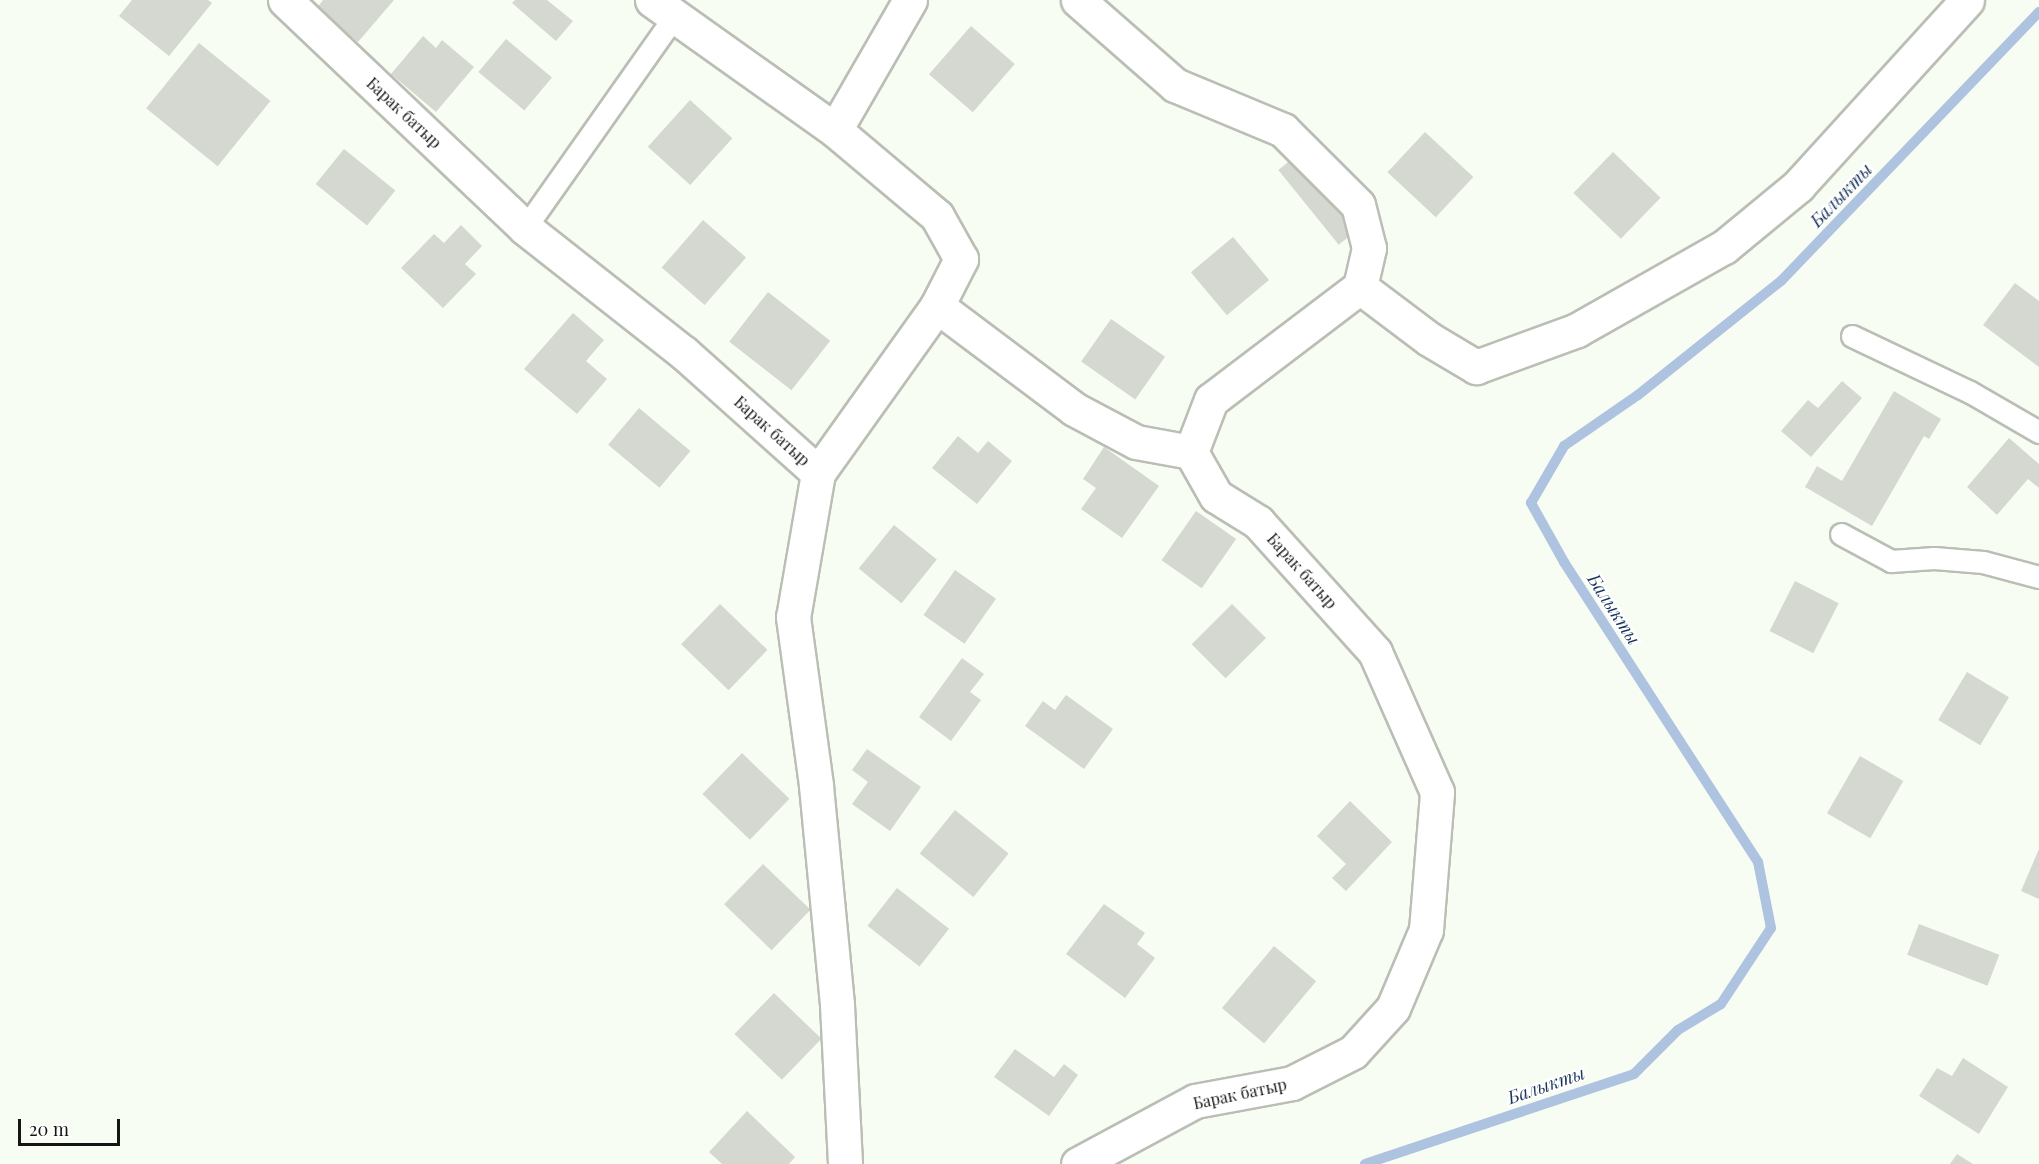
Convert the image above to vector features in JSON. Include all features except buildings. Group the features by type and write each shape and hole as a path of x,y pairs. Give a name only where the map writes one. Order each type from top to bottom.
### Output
{"street":[{"name":"Барак батыр","path":"285,0 525,228 684,353 818,473 794,616 816,786 837,1005 845,1164"},
{"path":"834,130 910,0"},
{"path":"937,306 1074,409 1136,442 1191,452 1211,400 1360,287 1369,248 1358,205 1283,130 1175,85 1078,0"},
{"path":"1360,287 1429,339 1476,367 1577,330 1725,247 1788,194 1967,0"},
{"path":"664,7 834,130 937,216 961,259 937,306 818,473"},
{"name":"Барак батыр","path":"1078,1164 1195,1101 1292,1083 1353,1052 1393,1008 1426,930 1437,792 1374,652 1258,522 1216,496 1191,452"}],"lane":[{"path":"525,228 664,7"},
{"path":"1852,336 2038,427"},
{"path":"1841,534 1891,561 1934,558 1983,562 2039,576"}],"waterway":[{"name":"Балыкты","path":"1365,1164 1634,1074 1678,1030 1721,1004 1771,928 1758,862 1564,562 1531,503 1564,446 1638,395 1781,281 2039,12"}]}
